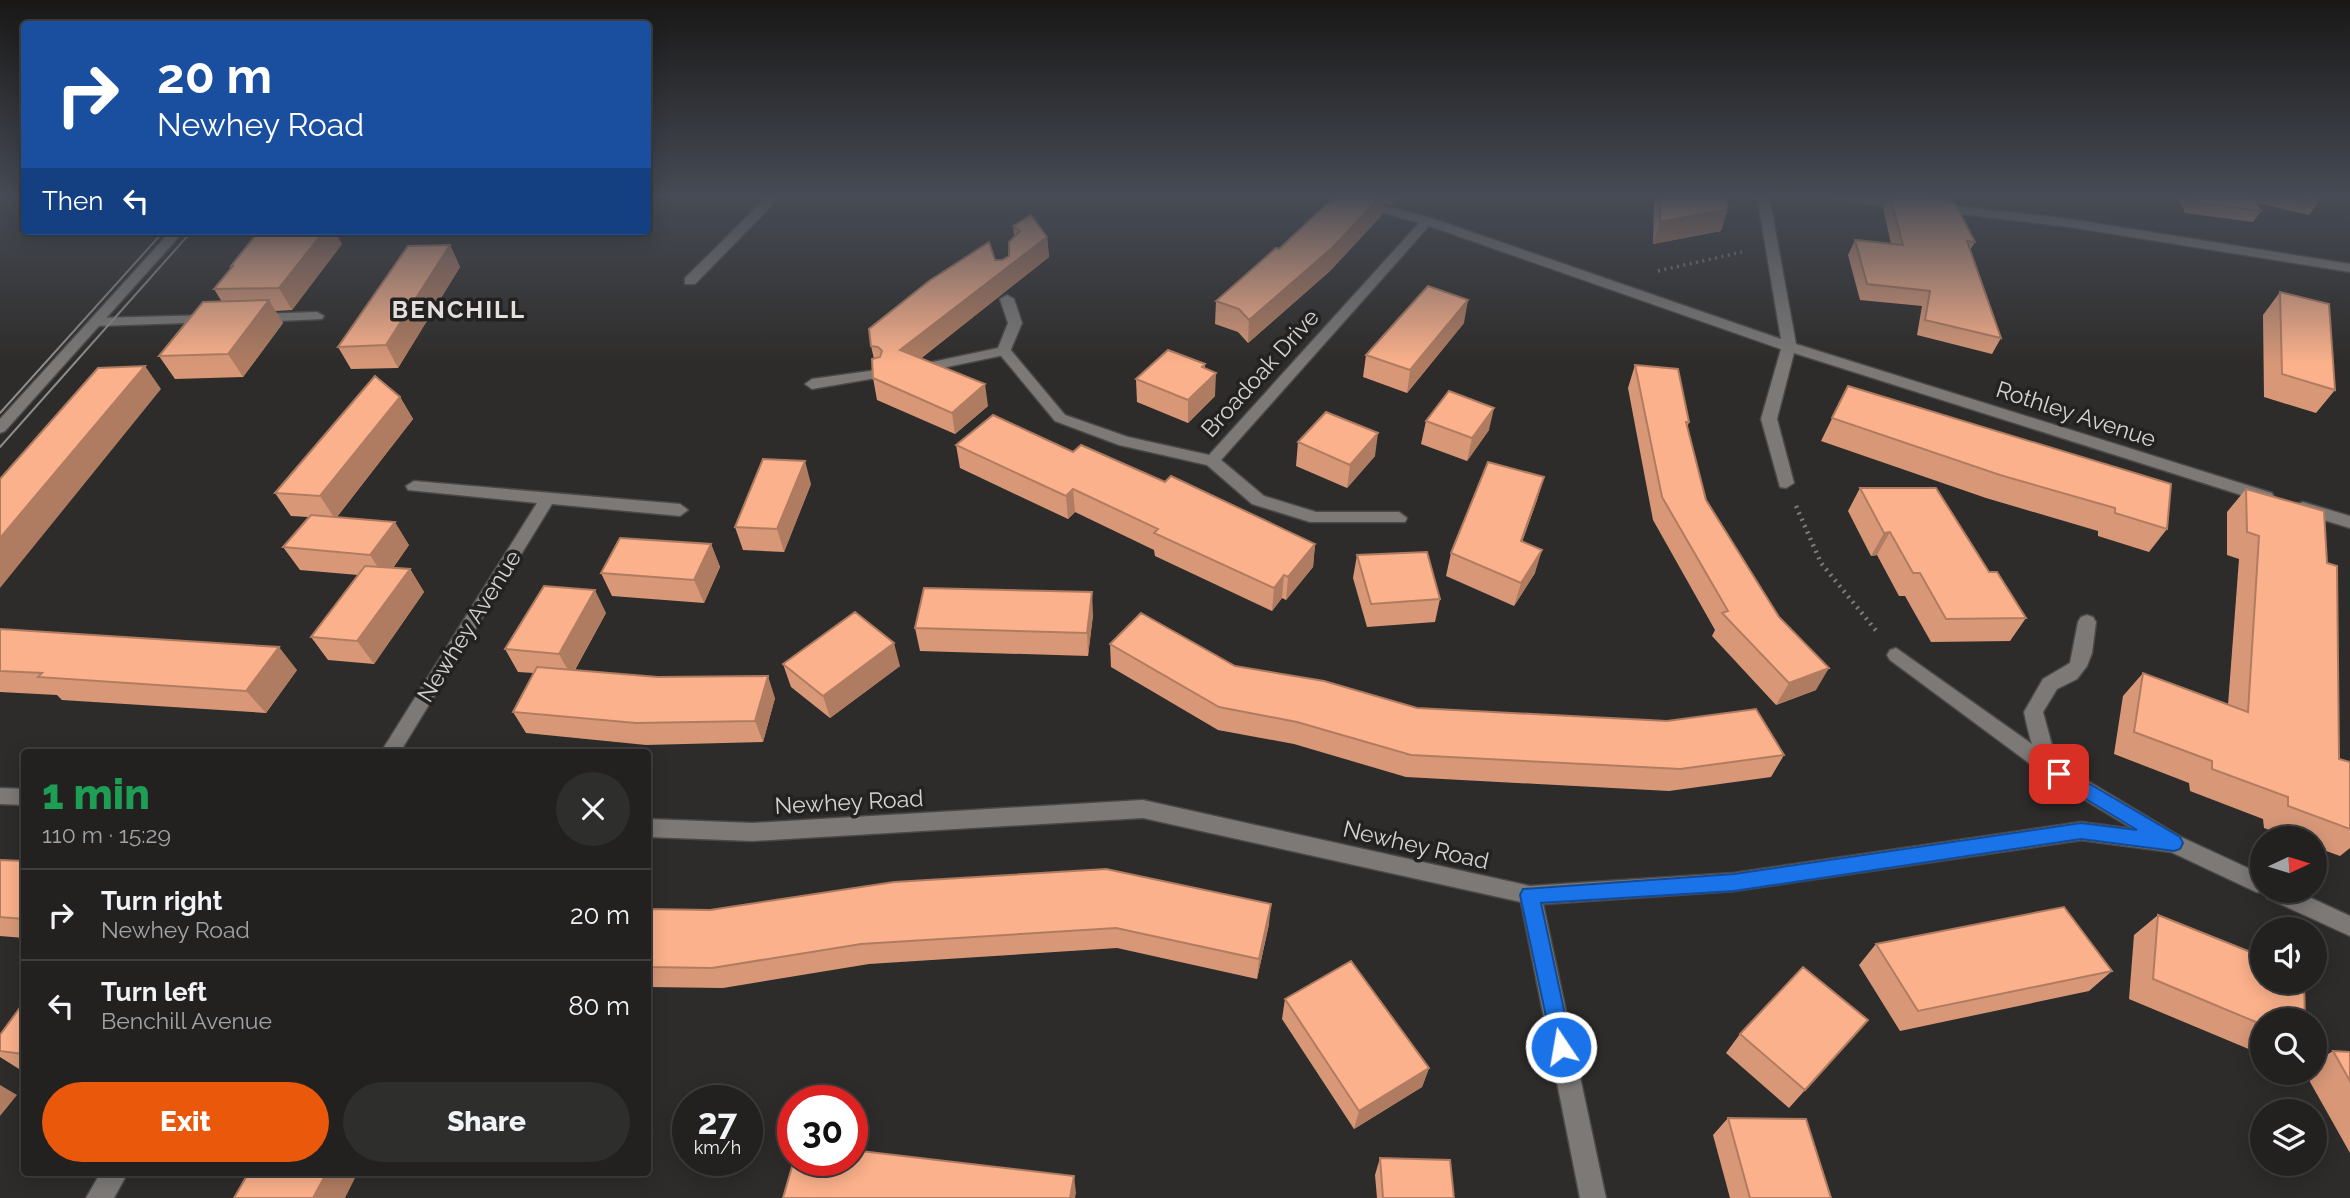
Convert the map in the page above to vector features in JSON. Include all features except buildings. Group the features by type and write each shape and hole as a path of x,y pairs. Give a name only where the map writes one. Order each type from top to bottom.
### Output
{"street":[{"path":"0,428 159,252"},
{"path":"690,281 719,252"},
{"name":"Broadoak Drive","path":"1212,461 1399,252"},
{"name":"Rothley Avenue","path":"1516,252 1789,346 2350,522"},
{"path":"1772,252 1789,346 1769,419 1786,483"},
{"path":"2250,252 2350,268"},
{"path":"928,367 1004,351 1015,323 1007,299"},
{"path":"248,318 317,316"},
{"path":"96,322 221,319"},
{"name":"Broadoak Drive","path":"1004,351 1060,418 1124,441 1212,461 1258,500 1316,518 1399,518"},
{"path":"812,384 877,374"},
{"path":"414,486 680,510"},
{"name":"Newhey Avenue","path":"392,749 547,499"},
{"path":"2059,774 2044,751 2033,712 2050,684 2067,678 2083,661 2087,622"},
{"path":"1896,655 2059,774 2174,843 2250,879"},
{"path":"0,796 21,797"},
{"name":"Newhey Road","path":"651,828 752,832 1143,809 1530,895 1734,882 2081,831 2174,843"},
{"path":"1530,895 1592,1198"},
{"path":"2301,903 2350,926"},
{"path":"99,1198 113,1176"}],"path":[{"path":"1615,286 1627,278 1743,252"},
{"path":"1786,483 1821,564 1896,655"}],"tram line":[{"path":"0,413 145,252"},
{"path":"0,447 173,252"}],"district":[{"name":"BENCHILL","path":"459,310"}],"route":[{"path":"1561,1047 1530,895 1734,882 2081,831 2174,843 2059,774"}]}
